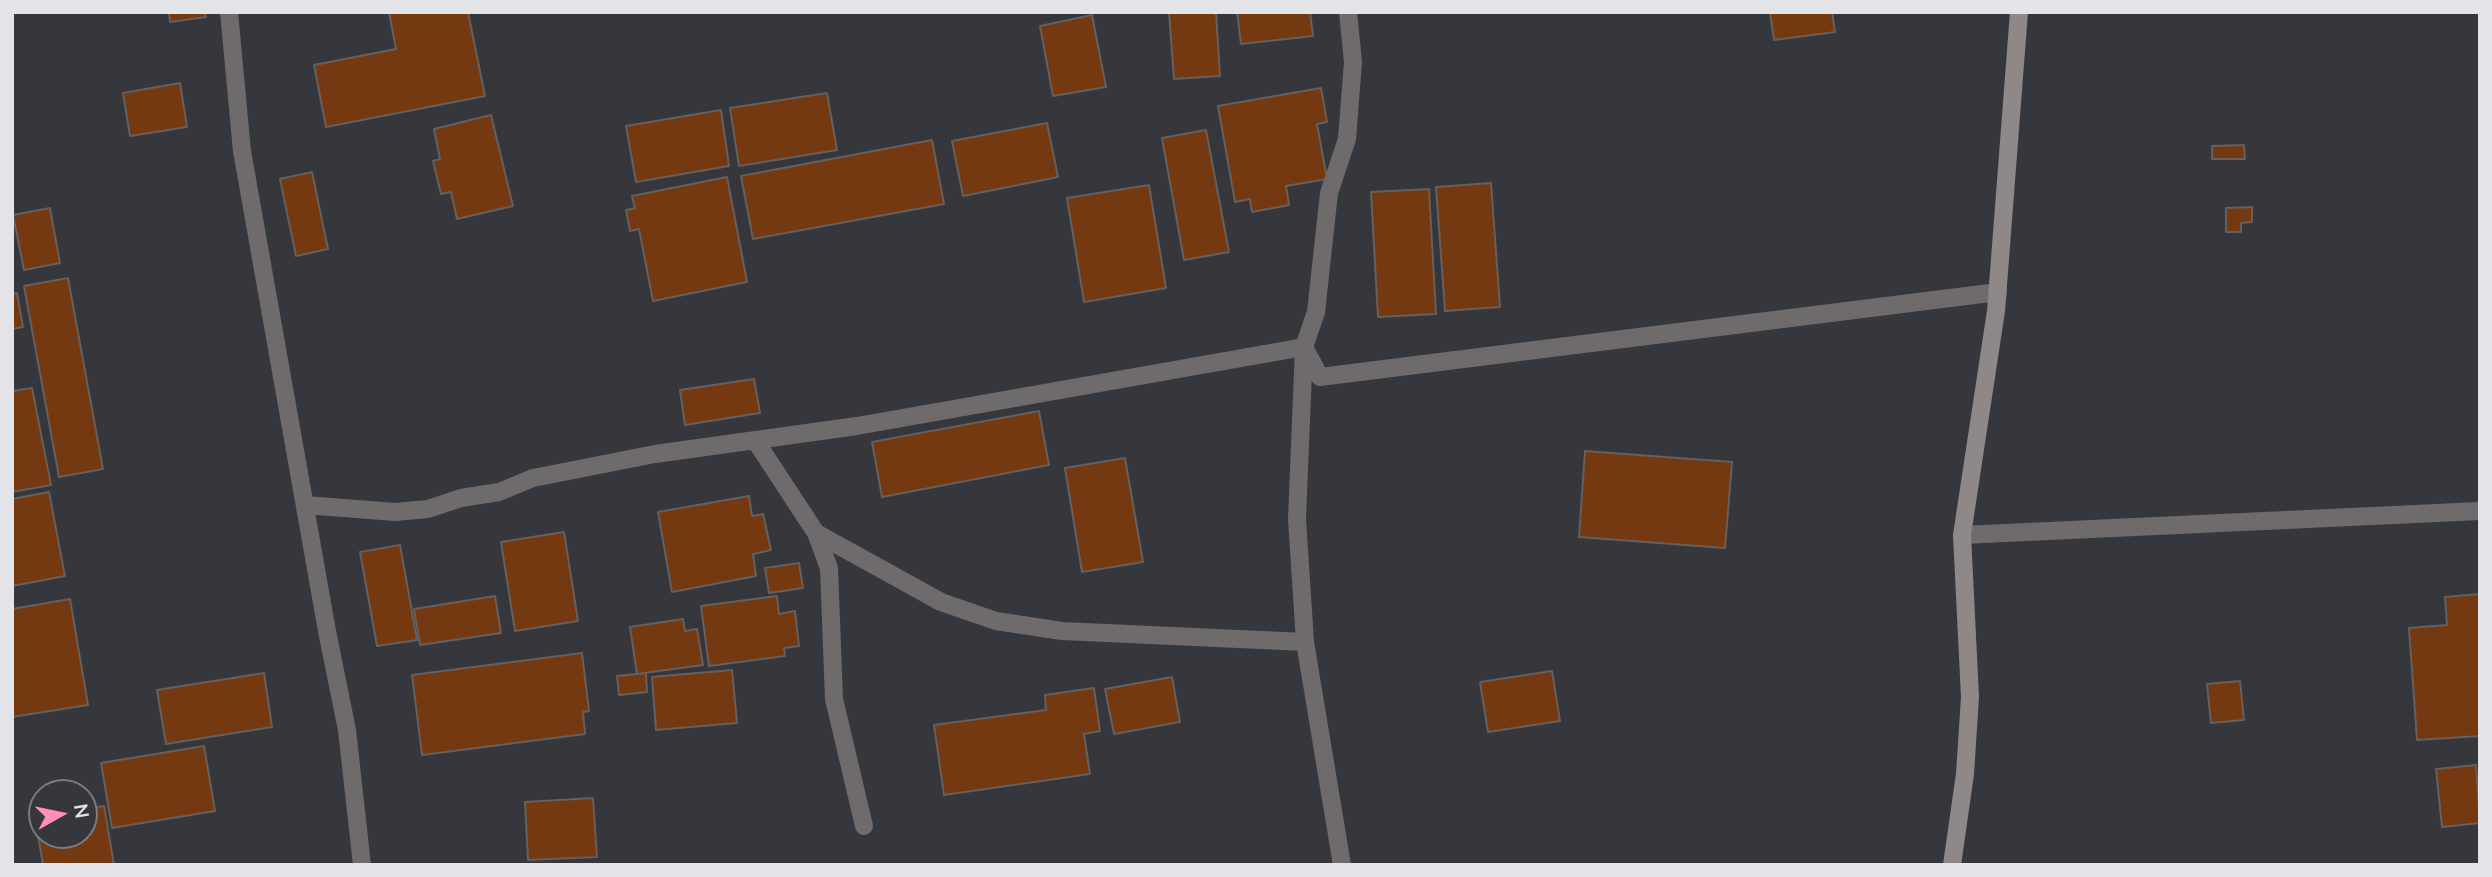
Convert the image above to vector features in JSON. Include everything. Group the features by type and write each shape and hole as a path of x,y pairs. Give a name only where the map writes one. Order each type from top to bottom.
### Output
{"main road":[{"path":"1952,865 1965,774 1970,697 1962,534 1998,292 2019,12"}],"street":[{"path":"229,12 242,151 304,505 347,730 362,865"},
{"path":"1342,865 1305,642 1297,519 1304,348 1316,312 1329,193 1348,139 1353,62 1348,12"},
{"path":"1304,348 1320,377 1998,292"},
{"path":"304,505 396,512 428,509 461,498 499,492 533,478 655,454 857,426 1304,348"},
{"path":"755,440 816,533 829,568 834,699 864,826"},
{"path":"1962,534 2480,511"},
{"path":"816,533 941,602 996,621 1062,631 1305,642"}],"building":[{"path":"169,12 205,12 206,17 170,22"},
{"path":"389,12 468,12 485,96 326,127 314,65 396,49"},
{"path":"1169,12 1216,12 1220,76 1174,79"},
{"path":"1237,12 1310,12 1313,36 1241,44"},
{"path":"1832,12 1835,32 1774,40 1770,13"},
{"path":"1092,15 1106,87 1053,96 1040,26"},
{"path":"180,83 187,127 130,136 123,93"},
{"path":"1321,88 1327,122 1317,124 1327,179 1286,186 1289,205 1252,212 1250,199 1235,202 1218,106"},
{"path":"827,93 837,150 739,166 730,108"},
{"path":"721,110 729,166 636,182 626,126"},
{"path":"491,115 513,206 457,219 451,192 441,194 433,161 440,159 434,129"},
{"path":"1047,123 1058,177 963,196 952,141"},
{"path":"1206,130 1229,252 1184,260 1162,138"},
{"path":"932,140 944,204 753,239 741,176"},
{"path":"2244,145 2245,159 2212,159 2212,146"},
{"path":"312,172 328,249 296,256 280,179"},
{"path":"727,177 747,282 653,301 639,229 630,231 626,210 635,208 632,196"},
{"path":"1491,183 1500,307 1445,311 1436,187"},
{"path":"1149,185 1166,288 1084,302 1067,198"},
{"path":"1429,189 1436,314 1378,317 1371,192"},
{"path":"2252,207 2252,222 2241,223 2241,232 2226,232 2226,208"},
{"path":"50,208 60,263 24,270 13,215"},
{"path":"68,278 103,469 59,477 24,286"},
{"path":"17,293 23,327 12,329 12,294"},
{"path":"754,379 760,413 685,425 680,390"},
{"path":"32,388 51,485 12,492 12,391"},
{"path":"1039,411 1049,465 882,497 872,442"},
{"path":"1585,451 1732,462 1725,548 1579,537"},
{"path":"1125,458 1143,562 1082,572 1065,468"},
{"path":"49,492 65,576 12,586 12,499"},
{"path":"749,496 752,516 763,514 771,550 753,554 756,576 672,592 658,512"},
{"path":"564,532 578,621 515,631 501,542"},
{"path":"400,545 417,640 377,646 360,552"},
{"path":"799,563 803,588 769,593 765,568"},
{"path":"2480,594 2480,736 2417,740 2409,628 2447,625 2445,597"},
{"path":"495,596 501,633 420,645 414,609"},
{"path":"777,596 779,614 795,611 799,646 784,648 785,656 709,666 701,606"},
{"path":"70,599 88,705 12,717 12,609"},
{"path":"683,619 685,631 697,629 703,665 637,674 630,627"},
{"path":"582,653 589,711 583,712 585,734 422,755 412,675"},
{"path":"732,670 737,723 656,730 652,677"},
{"path":"1552,671 1560,721 1488,732 1480,682"},
{"path":"264,673 272,727 166,744 157,690"},
{"path":"646,673 647,692 619,695 617,676"},
{"path":"1172,677 1180,722 1114,734 1105,689"},
{"path":"2240,681 2244,720 2211,723 2207,684"},
{"path":"1094,688 1100,731 1084,734 1090,774 944,795 934,725 1046,710 1045,695"},
{"path":"204,746 215,811 112,828 101,763"},
{"path":"2476,765 2480,823 2442,827 2436,769"},
{"path":"593,798 597,857 528,860 525,802"},
{"path":"104,806 114,865 43,865 40,849 98,849 98,807"}]}
